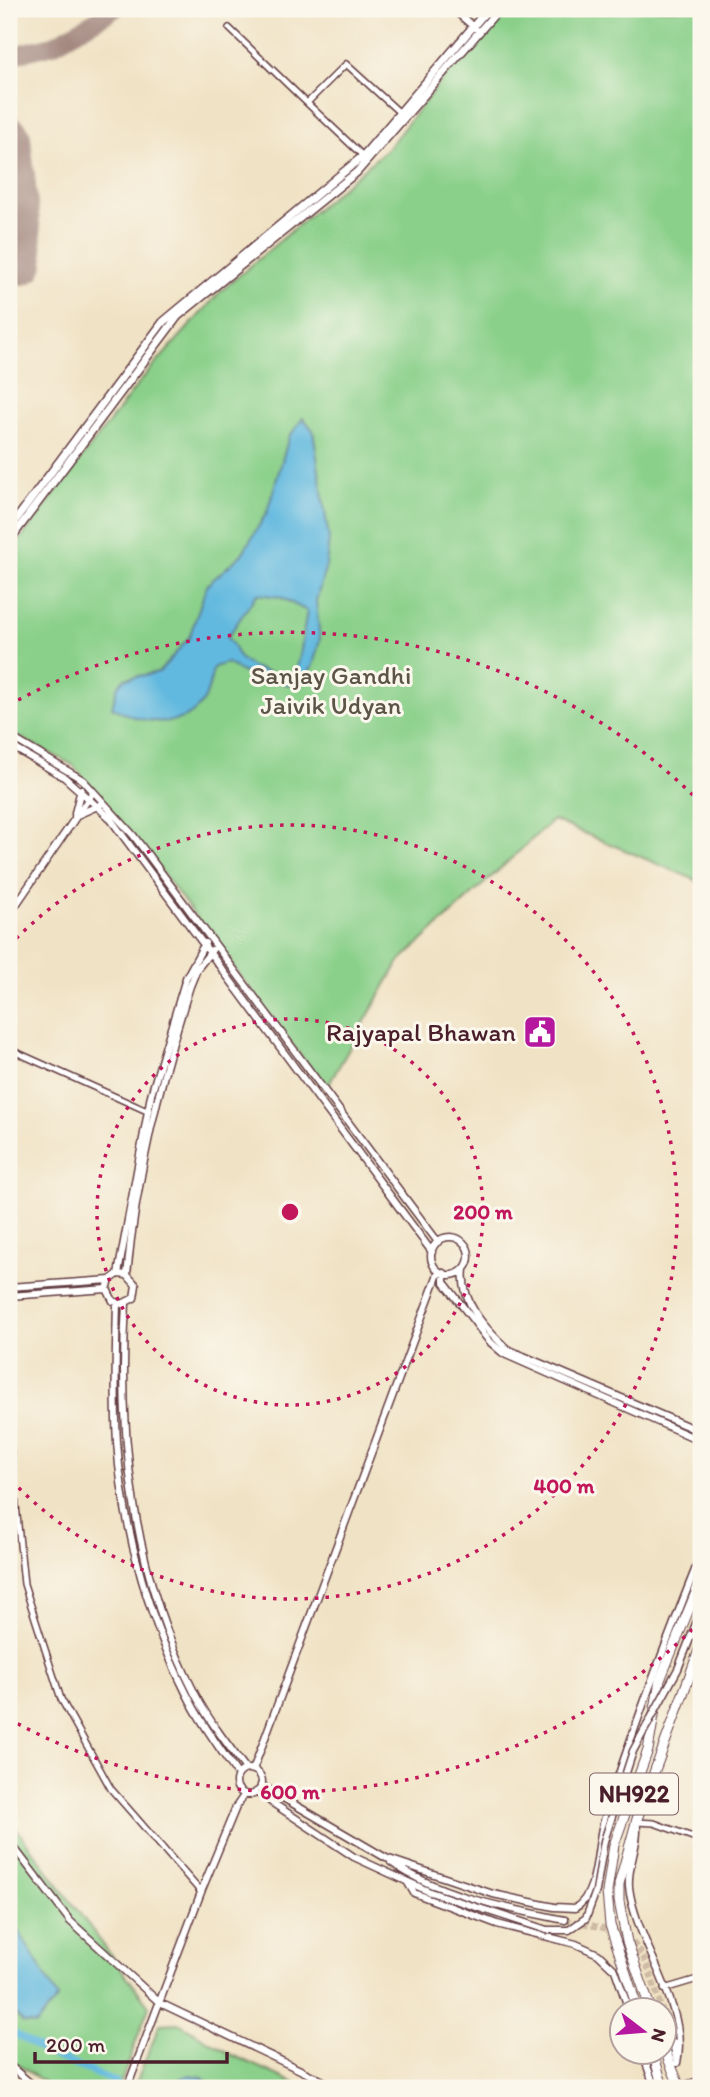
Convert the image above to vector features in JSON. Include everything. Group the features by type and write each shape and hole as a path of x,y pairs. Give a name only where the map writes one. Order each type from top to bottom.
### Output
{"highway":[{"name":"NH922","path":"634,1996 610,1925 607,1892 614,1845 648,1751 660,1680 701,1580"},
{"name":"NH922","path":"646,1996 627,1942 619,1901 622,1865 701,1645"},
{"path":"657,2066 663,2088"},
{"path":"675,2067 679,2087"}],"main road":[{"path":"9,529 163,322 363,156 488,9"},
{"path":"9,541 178,316 357,172 499,9"}],"street":[{"path":"453,9 479,32"},
{"path":"229,28 363,156"},
{"path":"307,103 346,64 400,113"},
{"path":"9,736 83,780 101,804 133,835 438,1242"},
{"path":"9,745 48,767 80,790 92,794"},
{"path":"74,817 83,780"},
{"path":"9,915 92,794"},
{"path":"74,817 101,804"},
{"path":"101,804 432,1252"},
{"path":"118,1274 147,1111 181,994 209,937"},
{"path":"128,1275 131,1230 153,1111 190,986 215,946"},
{"path":"9,1049 147,1111"},
{"path":"701,1432 507,1349 494,1337 466,1299 462,1287 469,1255 464,1242 450,1236 438,1242 432,1252 432,1261 441,1272 444,1282 489,1341 504,1354 701,1441"},
{"path":"441,1272 454,1274 464,1269"},
{"path":"238,1775 249,1769 441,1272"},
{"path":"9,1287 110,1280 118,1274 128,1275 134,1281 137,1290 134,1298 126,1303 117,1303 110,1298 107,1289 110,1280"},
{"path":"9,1296 107,1289"},
{"path":"117,1303 117,1445 126,1512 142,1576 181,1681 199,1716 238,1775 237,1786 245,1794"},
{"path":"126,1303 125,1442 141,1544 165,1621 195,1694 249,1769 259,1774 261,1785 256,1792"},
{"path":"9,1437 24,1584 61,1699 111,1789 201,1892"},
{"path":"261,1785 386,1858 493,1894 538,1905 566,1909 582,1903 591,1886 600,1835 622,1759 657,1661 701,1555"},
{"path":"127,2088 201,1892 236,1807 245,1794 256,1792 365,1863 430,1892 547,1930 569,1930 586,1918 597,1891 604,1841 633,1751 678,1669 701,1611"},
{"path":"675,2067 680,2050 664,1989 629,1886 637,1843 636,1822 654,1823 701,1840"},
{"path":"9,1841 69,1921 160,2003 338,2088"},
{"path":"365,1863 371,1851"},
{"path":"386,1858 402,1870 460,1895 490,1905 565,1920"},
{"path":"408,1883 414,1893 497,1924 590,1949 605,1958 615,1970 624,1996"},
{"path":"664,1989 701,1978"},
{"path":"9,2065 36,2088"},
{"path":"647,2066 655,2088"},
{"path":"679,2087 701,2080"}],"green space":[{"name":"Sanjay Gandhi Jaivik Udyan","path":"498,9 701,9 701,887 696,880 553,820 399,962 326,1089 164,875 73,765 9,732 9,554 142,379 220,292 387,149"},
{"path":"9,1819 149,2006 119,2088 53,2088 14,2062 9,2054"},
{"path":"179,2023 232,2055 305,2088 134,2088 160,2024"}],"water":[{"path":"303,418 313,430 329,539 326,566 316,601 320,640 313,665 303,681 290,685 242,672 227,663 214,667 202,703 183,718 159,722 146,720 112,707 117,688 124,679 159,672 189,638 207,585 242,554 267,512 289,437","holes":["257,594 280,597 307,611 301,653 293,678 250,665 239,657 227,638"]},
{"path":"9,1914 58,1998 36,2025 23,2023 9,2007"},
{"path":"190,2075 201,2077 214,2088 173,2088 181,2078"}],"waterway":[{"path":"9,2030 46,2053 116,2082"}],"taxiway":[{"path":"9,56 53,45 115,9"}],"runway":[{"path":"9,138 22,263"}],"tunnel":[{"path":"565,1920 609,1930 633,1943 648,1968 657,1996"}],"place":[{"name":"Rajyapal Bhawan","path":"540,1032"}]}
